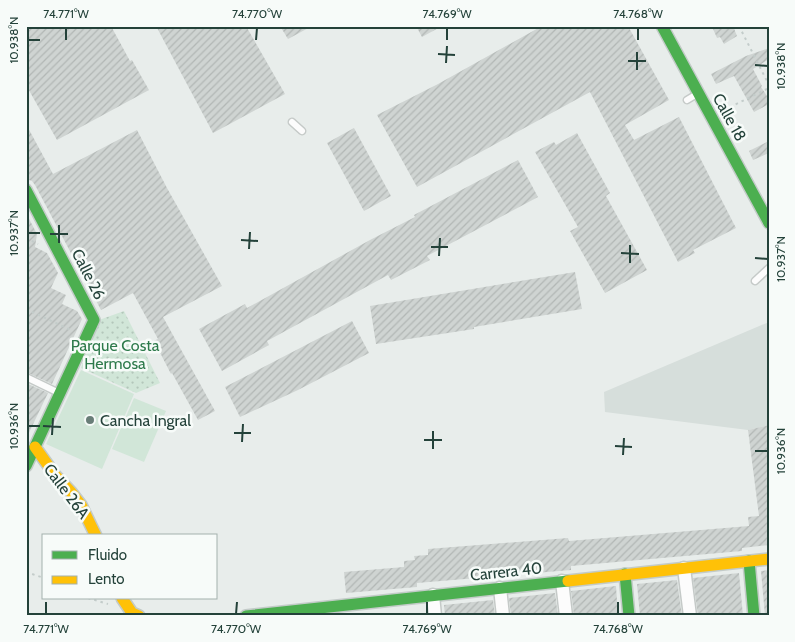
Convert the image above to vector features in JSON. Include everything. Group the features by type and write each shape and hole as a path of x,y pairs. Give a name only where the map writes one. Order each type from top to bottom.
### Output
{"street":[{"name":"Calle 18","path":"662,26 769,223"},
{"name":"Calle 26","path":"26,190 94,320 86,338"},
{"path":"26,466 31,445 60,393 86,338"},
{"name":"Calle 26A","path":"31,445 71,492 88,518 95,534"},
{"name":"Carrera 40","path":"246,616 324,611 432,595 769,559"},
{"path":"749,561 754,616"},
{"path":"684,568 690,616"},
{"path":"625,574 629,616"},
{"path":"562,581 566,616"},
{"path":"500,588 503,616"},
{"path":"432,595 435,616"},
{"path":"123,600 132,615"}],"lane":[{"path":"687,100 698,93"},
{"path":"292,122 302,131"},
{"path":"755,281 769,268"},
{"path":"26,377 60,393"}],"path":[{"path":"725,109 769,86 739,26"},
{"path":"26,309 86,338"},
{"path":"26,572 42,577"}],"shaded area":[{"path":"769,322 769,425 748,430 605,412 604,392"}],"green space":[{"name":"Parque Costa Hermosa","path":"124,311 160,383 136,393 81,368 99,320"},
{"name":"Cancha Ingral","path":"81,370 134,394 102,469 46,444"},
{"name":"Cancha Ingral","path":"134,398 166,411 144,462 112,449"}],"building":[{"path":"26,26 111,26 130,61 132,60 149,90 57,140 26,85"},
{"path":"156,26 246,26 285,94 213,133"},
{"path":"280,26 312,26 288,39"},
{"path":"416,26 442,26 422,37"},
{"path":"542,26 628,26 669,100 625,125 634,140 679,117 736,228 693,250 695,253 678,262 590,92 417,187 377,115 438,84"},
{"path":"718,26 733,26 737,36 724,44 720,37 717,38 713,29"},
{"path":"769,48 769,59 753,69 769,99 769,104 754,112 734,76 716,84 711,74 746,56"},
{"path":"26,124 53,174 137,130 222,286 163,317 215,411 198,420 154,341 158,339 133,293 101,310 35,185 32,181 26,179"},
{"path":"354,128 391,196 364,211 327,143"},
{"path":"577,133 610,193 606,196 647,270 605,293 570,231 578,227 535,152 554,142 556,145"},
{"path":"769,141 769,153 753,160 749,151"},
{"path":"518,160 538,197 427,256 430,260 391,280 388,275 267,341 269,345 222,371 199,329 245,304 247,308 415,217 414,215"},
{"path":"26,213 37,234 35,247 47,253 58,273 51,288 66,295 62,304 77,311 82,319 52,384 26,372"},
{"path":"575,272 582,309 474,327 474,329 376,344 370,306"},
{"path":"352,321 369,353 298,390 240,417 225,387"},
{"path":"26,383 48,393 26,439"},
{"path":"769,425 769,545 742,548 742,551 571,566 571,570 417,583 417,587 346,593 344,572 404,567 404,561 415,560 414,556 428,555 428,549 568,538 569,541 749,526 748,517 759,516 748,430"},
{"path":"769,570 769,616 765,616 761,571"},
{"path":"739,573 743,616 698,616 693,578"},
{"path":"677,580 682,616 640,616 637,584"},
{"path":"616,586 618,616 574,616 571,591"},
{"path":"555,593 558,616 511,616 509,598"},
{"path":"493,600 495,616 445,616 444,605"}],"traffic: fast":[{"path":"662,26 769,223"},
{"path":"26,190 94,320 26,466"},
{"path":"749,561 754,616"},
{"path":"625,574 629,616"},
{"path":"246,616 568,581"}],"traffic: slow":[{"path":"35,447 55,475 81,505 95,534"},
{"path":"568,581 769,559"},
{"path":"123,600 132,613 139,616"}],"place":[{"name":"Cancha Ingral","path":"90,420"}]}
